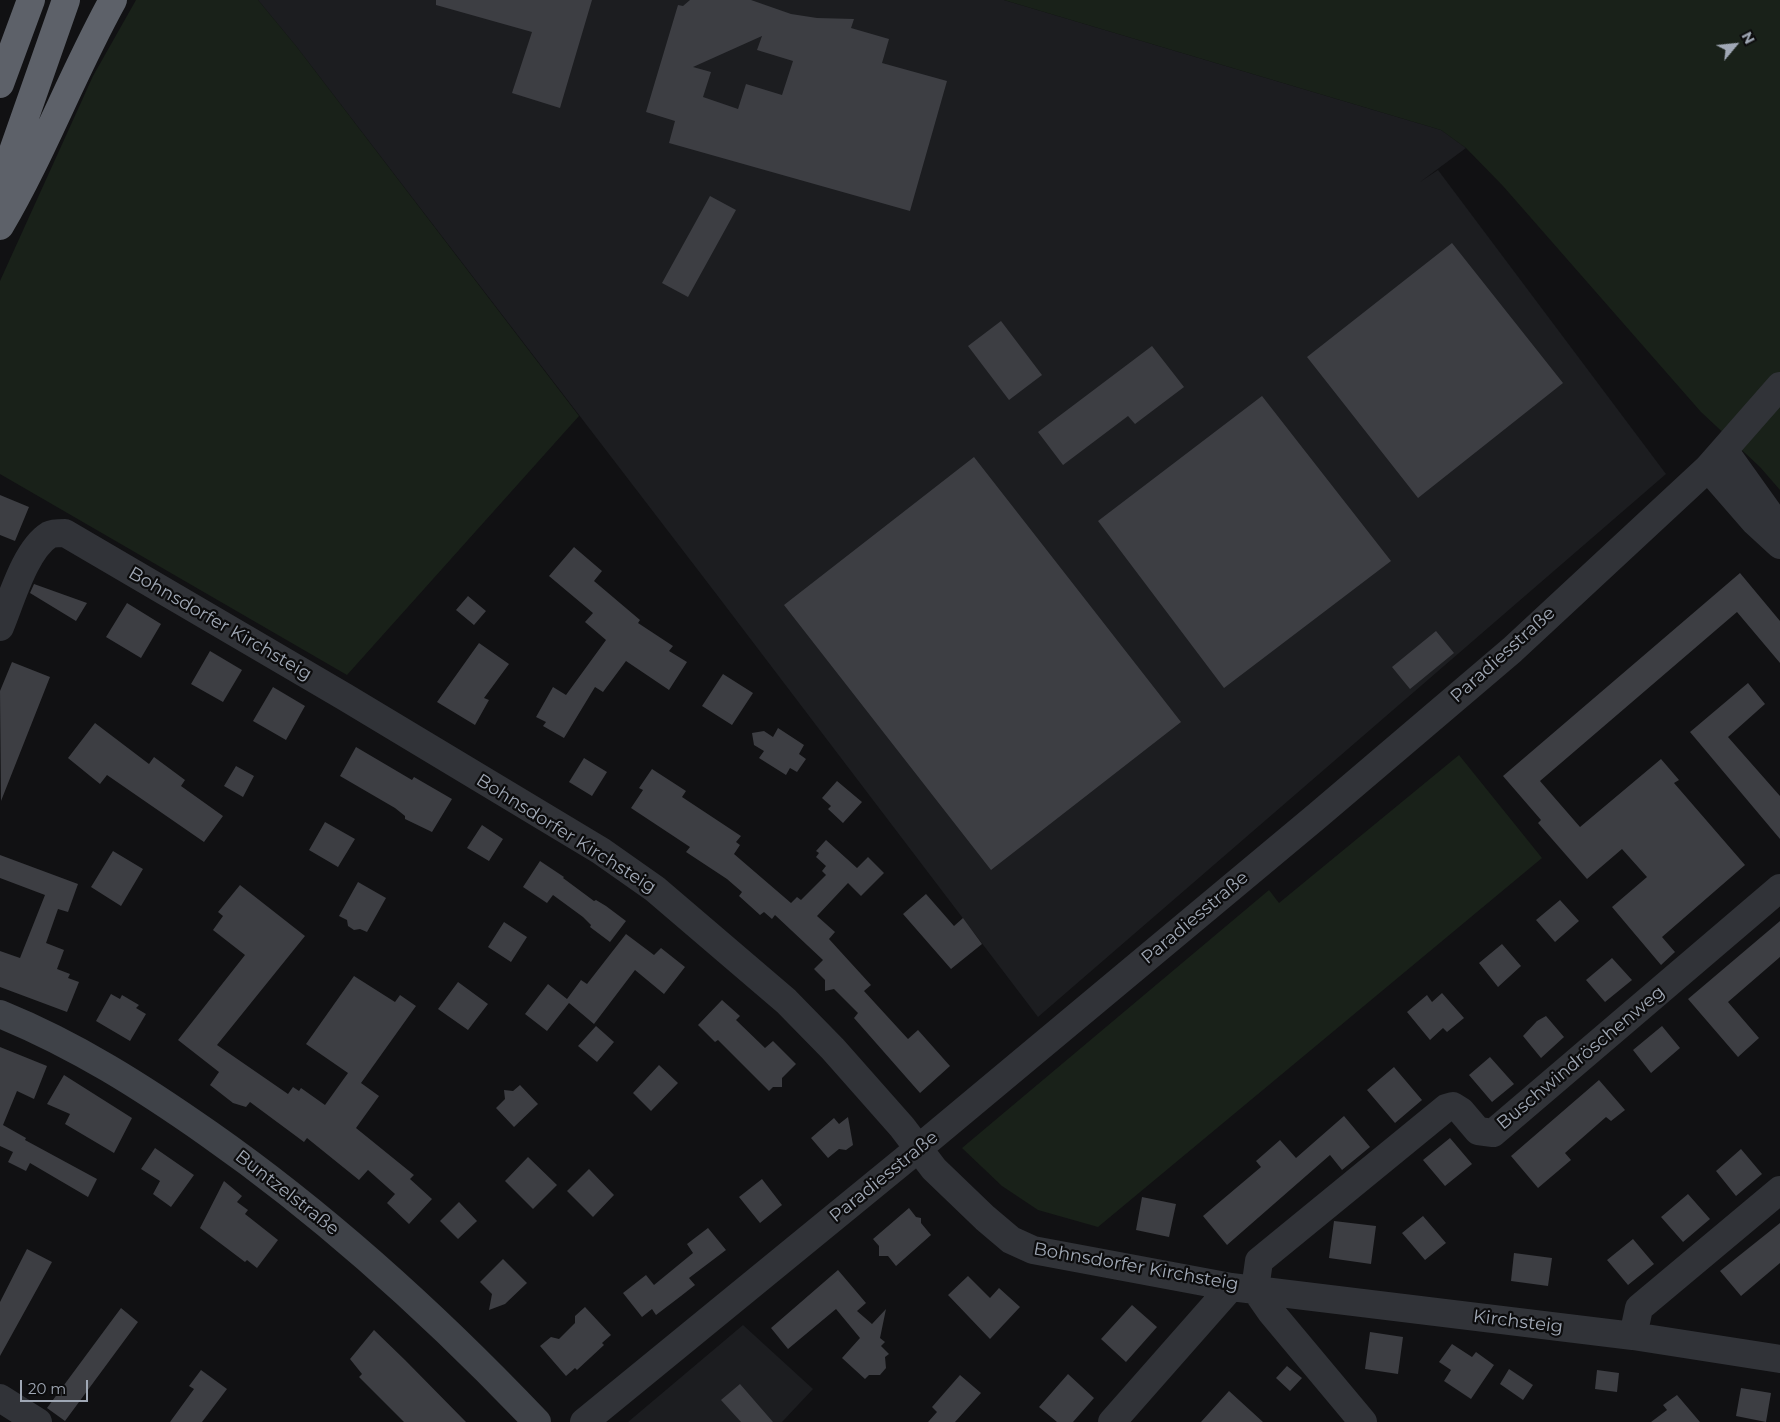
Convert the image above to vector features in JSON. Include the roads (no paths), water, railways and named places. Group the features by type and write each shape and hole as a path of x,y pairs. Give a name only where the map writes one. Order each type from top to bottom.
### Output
{"highway":[{"path":"0,84 30,0"},
{"path":"0,188 66,0"},
{"path":"0,226 24,185 79,64 113,0"}],"street":[{"name":"Paradiesstraße","path":"584,1422 919,1148 1317,816 1512,650 1716,459 1780,386"},
{"path":"1716,459 1771,516 1780,538"},
{"path":"1716,459 1755,522 1780,545"},
{"name":"Bohnsdorfer Kirchsteig","path":"0,627 28,561 39,545 51,534 65,533 601,851 655,889 786,1000 833,1049 919,1148 934,1169 1010,1240 1034,1250 1243,1288"},
{"name":"Buschwindröschenweg","path":"1243,1288 1259,1261 1446,1108 1452,1106 1461,1111 1478,1131 1494,1132 1780,888"},
{"name":"Buntzelstraße","path":"0,1014 66,1043 109,1066 156,1096 275,1182 345,1238 419,1303 472,1354 537,1422"},
{"path":"1634,1336 1639,1308 1780,1190"},
{"path":"1112,1422 1243,1288 1271,1312 1363,1422"},
{"name":"Kirchsteig","path":"1243,1288 1634,1336 1780,1359"},
{"path":"0,1398 38,1422"}]}
